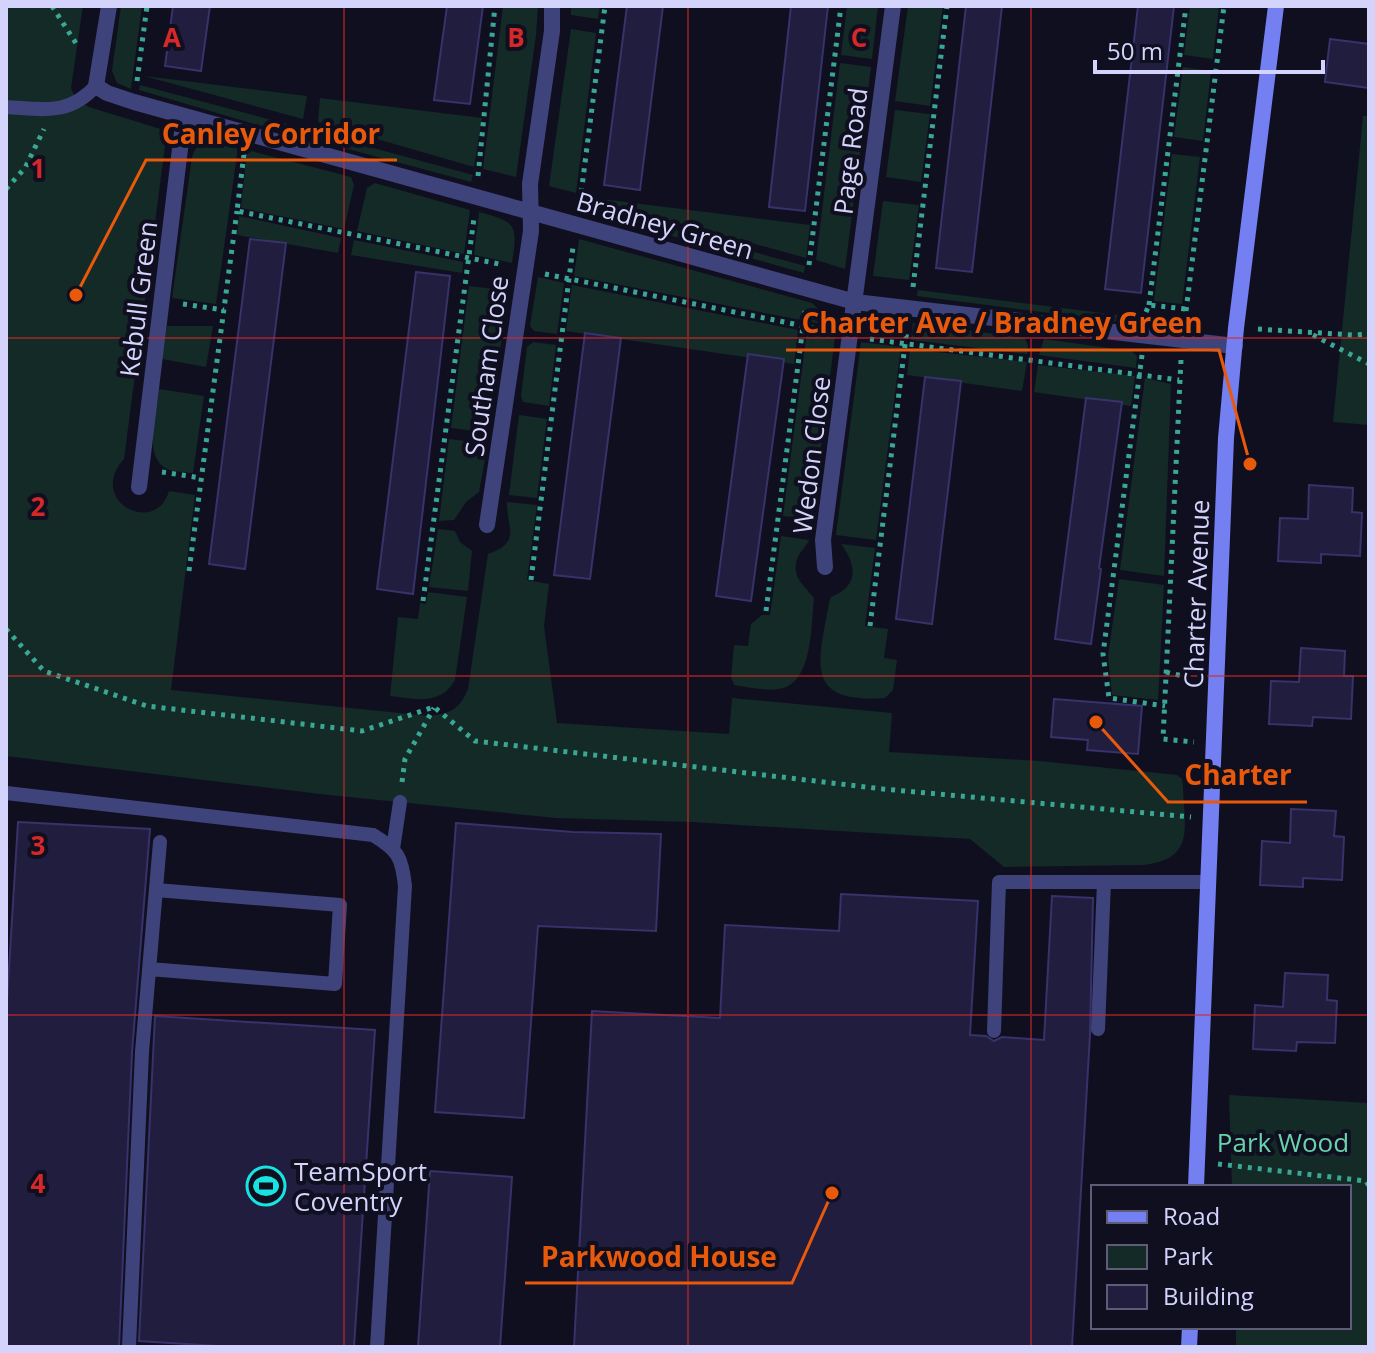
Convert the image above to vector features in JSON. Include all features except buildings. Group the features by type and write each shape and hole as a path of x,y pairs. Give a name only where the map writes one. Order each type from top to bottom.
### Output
{"street":[{"path":"96,86 109,6"},
{"name":"Southam Close","path":"487,525 532,213 530,184 552,31 552,6"},
{"name":"Page Road","path":"855,302 893,6"},
{"name":"Charter Avenue","path":"1196,1185 1226,438 1236,328 1276,6"},
{"name":"Bradney Green","path":"96,86 134,102 855,302 1235,346"},
{"name":"Kebull Green","path":"139,487 184,116"},
{"name":"Wedon Close","path":"825,567 823,540 855,302"}],"lane":[{"path":"6,107 52,110 82,101 96,86"},
{"path":"6,793 373,835 393,849 402,861 405,886 377,1347"},
{"path":"393,849 400,802"},
{"path":"129,1347 142,1052 160,842"},
{"path":"994,1031 999,882 1208,882"},
{"path":"1098,1029 1104,882"},
{"path":"149,969 335,984 340,905 156,890"}],"path":[{"path":"52,6 75,38 96,86"},
{"path":"134,102 147,6"},
{"path":"423,601 477,196 495,6"},
{"path":"531,580 605,6"},
{"path":"1165,706 1109,698 1103,654 1186,6"},
{"path":"1214,743 1163,739 1179,380 1224,6"},
{"path":"137,80 151,83"},
{"path":"6,189 25,168 52,110"},
{"path":"189,571 247,134"},
{"path":"478,172 491,175"},
{"path":"530,184 596,203"},
{"path":"237,211 851,336 1179,380"},
{"path":"809,263 859,277"},
{"path":"900,283 914,285"},
{"path":"162,301 224,310"},
{"path":"1132,310 1186,309"},
{"path":"1236,328 1369,334"},
{"path":"1310,333 1369,364"},
{"path":"164,472 201,478"},
{"path":"6,629 44,671 147,706 362,731 434,707"},
{"path":"400,802 405,759 434,707"},
{"path":"434,707 475,741 883,789 1210,818"},
{"path":"1197,1161 1368,1181"}],"green space":[{"path":"6,6 83,6 71,88 76,99 89,107 167,131 124,459 114,474 113,488 118,500 127,508 139,512 151,511 162,505 169,491 195,495 171,690 429,716 448,712 458,706 468,689 488,554 509,539 507,502 537,505 527,580 549,584 544,626 557,723 729,734 732,698 892,713 889,752 1039,761 1177,775 1182,779 1185,815 1179,848 1161,862 1144,865 1004,867 970,839 692,822 556,818 329,795 6,756"},
{"path":"121,6 142,6 131,89 117,83 112,71"},
{"path":"503,6 538,6 516,177 483,169"},
{"path":"571,6 600,6 598,19 571,15"},
{"path":"847,6 878,6 872,59 841,55"},
{"path":"908,6 943,6 930,106 895,101"},
{"path":"1190,6 1219,6 1213,59 1184,55"},
{"path":"571,29 596,33 576,193 549,186"},
{"path":"840,63 871,67 845,269 816,260"},
{"path":"1183,67 1211,71 1203,141 1174,137"},
{"path":"144,76 307,96 303,119"},
{"path":"140,85 298,127 297,133 292,135 139,90"},
{"path":"320,98 482,118 474,167 318,122"},
{"path":"895,110 930,114 921,182 886,177"},
{"path":"1363,116 1369,116 1369,425 1333,422"},
{"path":"318,133 473,175 471,182 322,142"},
{"path":"211,139 238,148 216,304 172,298 192,157 199,145"},
{"path":"247,150 351,177 354,185 344,229 241,208"},
{"path":"1172,154 1200,157 1182,304 1154,301"},
{"path":"375,183 470,210 464,254 357,231 367,188"},
{"path":"585,197 810,225 806,258"},
{"path":"883,201 919,205 909,280 873,276"},
{"path":"584,205 805,266 804,273 583,211"},
{"path":"479,212 501,219 512,227 515,240 512,263 474,255"},
{"path":"239,216 341,238 338,253 237,235"},
{"path":"579,239 812,303 832,326 574,276"},
{"path":"354,240 463,262 462,273 351,255"},
{"path":"538,277 564,283 557,334 534,331 530,326"},
{"path":"572,285 798,330 794,364 566,331"},
{"path":"469,286 503,290 508,294 489,428 483,432 451,428"},
{"path":"918,290 1143,318 1142,322 1134,324 917,296"},
{"path":"913,323 1025,338 1027,354 911,340"},
{"path":"167,326 213,326 206,367 162,359"},
{"path":"807,331 835,337 812,519 783,516"},
{"path":"1044,339 1131,351 1137,356 1136,368 1039,355"},
{"path":"533,342 556,345 549,406 523,402 521,396 527,347"},
{"path":"861,342 901,347 876,540 836,535"},
{"path":"910,349 1027,362 1022,391 907,375"},
{"path":"1038,365 1135,376 1131,406 1034,392"},
{"path":"1145,378 1171,384 1164,576 1120,570"},
{"path":"159,389 204,396 193,473 167,469 155,455 153,433"},
{"path":"519,415 547,419 537,498 509,495"},
{"path":"449,439 481,443 487,448 479,492 466,502 454,520 439,521"},
{"path":"438,529 455,531 460,542 472,551 468,591 429,587"},
{"path":"781,536 809,540 796,564 799,580 814,598 811,638 804,666 789,685 778,689 734,685 731,677 734,645 748,646 751,624 762,615 770,615"},
{"path":"841,544 875,548 865,626 888,629 884,658 897,660 893,690 885,698 840,694 828,686 822,674 820,660 829,603 831,597 851,581 852,567"},
{"path":"1119,579 1164,585 1158,700 1112,695 1108,656"},
{"path":"428,592 467,597 455,680 442,694 427,699 390,696 398,617 418,619 420,603 426,604"},
{"name":"Park Wood","path":"1229,1095 1369,1103 1369,1347 1236,1345 1236,1329 1351,1329 1351,1185 1232,1185"}],"place":[{"name":"Canley Corridor","path":"76,295"},
{"name":"Charter Ave / Bradney Green","path":"1250,464"},
{"name":"Charter","path":"1096,722"},
{"name":"TeamSport Coventry","path":"266,1186"},
{"name":"Parkwood House","path":"832,1193"}]}
